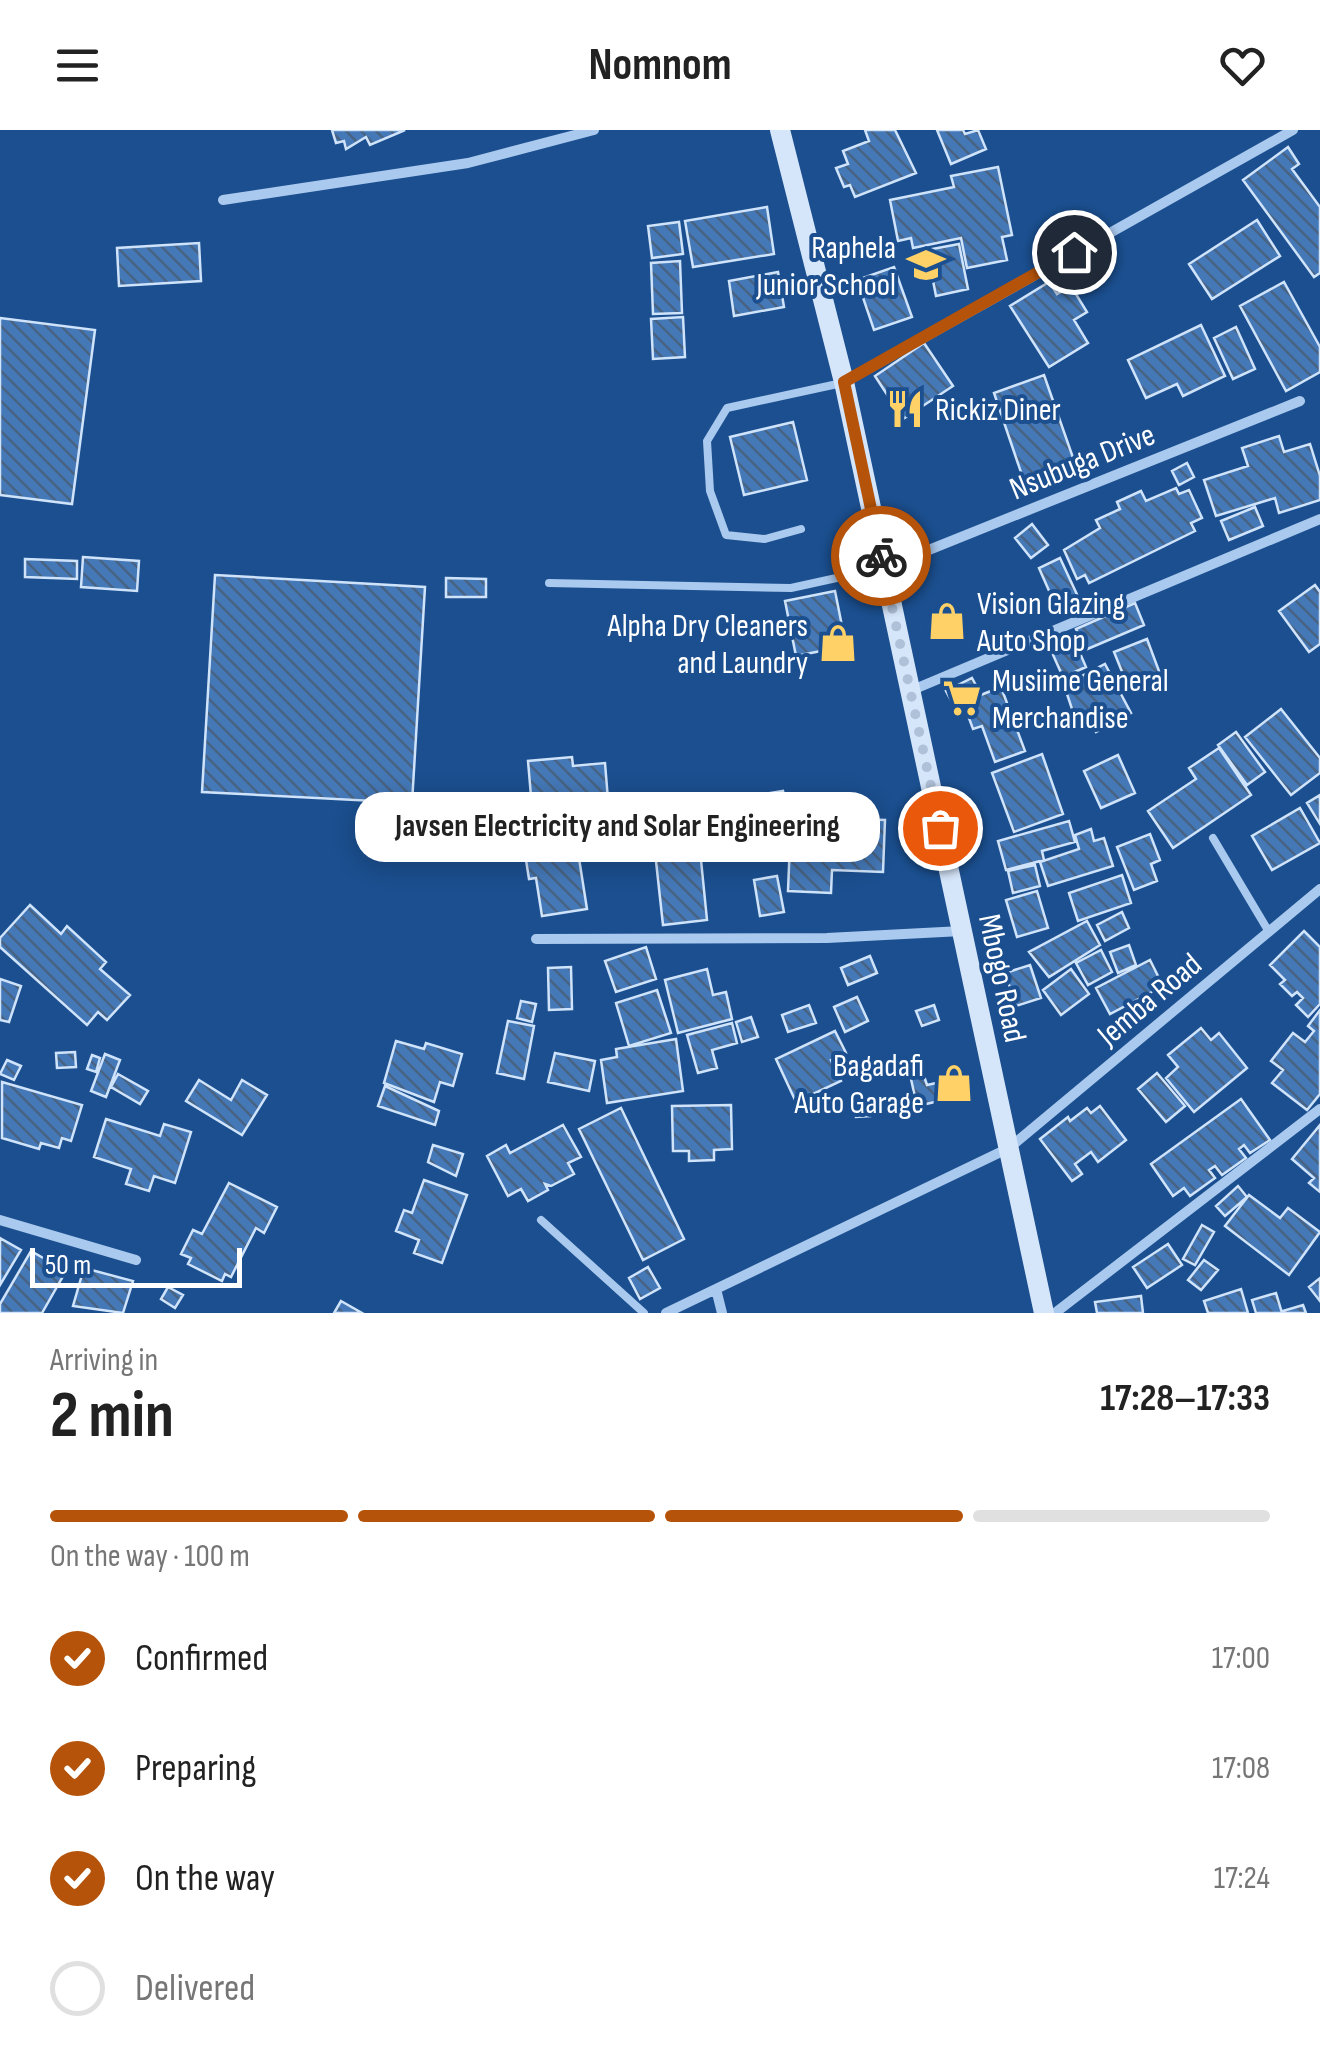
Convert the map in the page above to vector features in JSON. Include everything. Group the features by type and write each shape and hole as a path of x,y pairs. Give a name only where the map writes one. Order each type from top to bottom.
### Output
{"main road":[{"name":"Mbogo Road","path":"780,130 844,382 1044,1313"}],"street":[{"path":"223,200 468,163 594,130"},
{"path":"844,382 1292,130"},
{"name":"Nsubuga Drive","path":"884,568 1300,401"},
{"path":"910,691 1320,519"},
{"name":"Jemba Road","path":"666,1313 1009,1148 1320,889"},
{"path":"536,939 827,938 963,931"},
{"path":"1055,1313 1320,1109"},
{"path":"0,1220 136,1260"},
{"path":"716,1289 722,1313"}],"lane":[{"path":"802,529 765,539 726,534 710,491 707,441 727,408 844,382"},
{"path":"549,583 792,588 884,568"},
{"path":"1213,838 1269,932"},
{"path":"541,1220 644,1313"}],"building":[{"path":"332,130 405,130 370,145 366,137 346,149 344,141 336,143"},
{"path":"865,130 895,130 916,173 855,197 850,185 844,187 836,168 848,164 843,151 869,141"},
{"path":"937,130 963,130 965,134 978,130 986,149 951,164"},
{"path":"1288,147 1299,164 1292,169 1320,207 1320,273 1314,277 1243,180"},
{"path":"998,167 1012,235 1002,237 1007,260 967,268 961,238 913,248 911,238 898,241 890,200 954,187 951,176"},
{"path":"767,207 774,254 693,267 685,221"},
{"path":"1067,216 1077,230 1058,244 1048,230"},
{"path":"1257,220 1280,256 1212,299 1189,264"},
{"path":"679,222 683,254 652,258 648,226"},
{"path":"199,243 201,281 119,286 117,248"},
{"path":"959,244 968,289 936,296 927,250"},
{"path":"680,261 682,313 653,314 651,263"},
{"path":"894,267 912,317 874,330 857,280"},
{"path":"778,272 784,307 734,316 729,281"},
{"path":"1049,282 1057,294 1071,286 1087,312 1074,320 1088,343 1049,367 1010,306"},
{"path":"1284,282 1320,347 1320,372 1286,391 1240,306"},
{"path":"683,317 685,357 653,359 651,319"},
{"path":"0,318 95,330 72,504 0,495"},
{"path":"1201,325 1225,376 1183,396 1177,384 1146,398 1128,360"},
{"path":"1236,327 1255,369 1233,379 1214,338"},
{"path":"924,343 953,386 903,419 875,376"},
{"path":"1044,375 1077,469 1026,487 994,393"},
{"path":"793,422 807,480 744,495 730,437"},
{"path":"1279,436 1284,452 1310,444 1320,476 1320,500 1279,513 1275,498 1216,516 1204,480 1248,466 1242,448"},
{"path":"1187,463 1194,477 1179,485 1172,471"},
{"path":"1176,488 1179,494 1189,490 1202,518 1191,523 1195,531 1089,583 1085,575 1077,579 1064,550 1100,528 1096,520 1120,509 1117,502 1141,491 1146,501"},
{"path":"1255,507 1263,526 1229,540 1221,521"},
{"path":"1032,524 1048,545 1031,558 1015,538"},
{"path":"83,557 139,561 137,591 81,587"},
{"path":"1060,558 1080,601 1058,611 1039,568"},
{"path":"25,559 77,561 77,579 25,577"},
{"path":"215,575 425,587 412,803 202,792"},
{"path":"446,578 486,579 486,597 446,597"},
{"path":"1315,585 1320,592 1320,644 1309,652 1279,611"},
{"path":"835,591 846,646 796,656 785,601"},
{"path":"1135,603 1144,625 1085,650 1076,629"},
{"path":"1073,637 1086,667 1063,677 1050,648"},
{"path":"1147,639 1159,671 1127,684 1114,652"},
{"path":"1105,664 1131,713 1096,732 1086,712 1075,718 1064,685"},
{"path":"972,678 979,691 953,704 946,691"},
{"path":"1001,687 1025,751 995,762 982,726 973,729 963,702"},
{"path":"1281,709 1320,758 1320,773 1291,795 1245,737"},
{"path":"1236,732 1265,772 1247,785 1218,745"},
{"path":"1219,748 1251,795 1173,848 1148,811 1196,779 1189,768"},
{"path":"1042,754 1063,814 1014,832 992,773"},
{"path":"1118,755 1135,793 1101,808 1084,771"},
{"path":"572,757 573,766 605,763 609,812 564,815 563,805 532,808 528,761"},
{"path":"783,791 789,821 769,824 764,794"},
{"path":"1320,795 1320,824 1307,803"},
{"path":"695,800 707,920 663,925 655,852 621,856 616,809"},
{"path":"1300,808 1320,843 1272,870 1252,836"},
{"path":"760,810 773,834 759,841 746,817"},
{"path":"506,816 510,855 485,857 481,818"},
{"path":"791,817 885,820 883,872 832,870 831,893 788,891"},
{"path":"1069,821 1075,842 1042,851 1044,860 1006,870 998,841"},
{"path":"1091,829 1094,841 1104,838 1113,866 1048,886 1040,862 1079,849 1075,835"},
{"path":"575,833 587,909 542,916 536,878 529,879 523,841"},
{"path":"1150,834 1160,860 1151,864 1157,881 1134,890 1117,847"},
{"path":"1035,865 1040,886 1013,893 1008,871"},
{"path":"1122,875 1131,903 1078,921 1069,893"},
{"path":"777,876 784,912 760,916 754,880"},
{"path":"1037,891 1048,928 1017,937 1006,900"},
{"path":"30,905 61,934 67,926 106,962 100,969 130,995 107,1020 98,1012 87,1025 0,947 0,938"},
{"path":"1122,912 1129,928 1105,941 1097,925"},
{"path":"1087,921 1100,945 1049,977 1029,952"},
{"path":"1304,931 1320,947 1320,1004 1308,1017 1296,1005 1303,998 1297,992 1292,996 1280,984 1285,980 1270,965"},
{"path":"1129,945 1136,965 1118,973 1110,952"},
{"path":"646,947 656,979 616,992 605,961"},
{"path":"1101,950 1112,972 1088,985 1076,963"},
{"path":"870,956 877,973 848,985 841,968"},
{"path":"1150,960 1163,986 1110,1014 1096,988"},
{"path":"1030,965 1041,998 1016,1006 1005,973"},
{"path":"571,967 572,1009 549,1010 548,968"},
{"path":"707,969 713,995 726,992 732,1019 678,1033 665,980"},
{"path":"1071,969 1089,994 1061,1015 1043,990"},
{"path":"0,979 21,986 9,1022 0,1020"},
{"path":"657,990 671,1033 629,1046 616,1003"},
{"path":"857,997 868,1021 845,1032 834,1007"},
{"path":"521,1001 536,1004 532,1022 517,1018"},
{"path":"809,1005 816,1023 788,1032 782,1015"},
{"path":"934,1005 939,1020 922,1026 916,1011"},
{"path":"1320,1010 1320,1094 1307,1110 1272,1083 1283,1070 1271,1061 1293,1033 1305,1042 1314,1031 1308,1026"},
{"path":"751,1017 758,1037 742,1042 736,1022"},
{"path":"508,1021 534,1026 524,1079 497,1073"},
{"path":"732,1023 737,1043 712,1050 717,1068 698,1073 687,1035"},
{"path":"1201,1028 1211,1040 1219,1033 1247,1068 1194,1112 1166,1078 1178,1067 1168,1055"},
{"path":"835,1031 846,1053 831,1060 841,1081 796,1102 776,1059"},
{"path":"676,1039 683,1091 607,1103 601,1060 617,1057 616,1049"},
{"path":"396,1041 424,1049 426,1043 462,1054 453,1086 440,1082 434,1102 384,1083"},
{"path":"75,1052 76,1067 57,1068 56,1053"},
{"path":"555,1053 595,1061 589,1091 548,1082"},
{"path":"105,1054 120,1060 106,1097 91,1091"},
{"path":"92,1055 100,1058 96,1072 87,1069"},
{"path":"7,1060 21,1066 14,1080 0,1074"},
{"path":"1157,1073 1185,1106 1166,1122 1138,1089"},
{"path":"118,1074 148,1091 140,1104 111,1087"},
{"path":"924,1076 927,1085 950,1080 953,1098 917,1106 911,1079"},
{"path":"199,1080 231,1100 242,1080 267,1095 242,1135 186,1101"},
{"path":"2,1082 82,1105 71,1141 62,1138 59,1148 41,1143 39,1149 2,1138"},
{"path":"385,1086 439,1111 435,1125 378,1106"},
{"path":"1241,1099 1270,1140 1250,1153 1244,1145 1239,1149 1246,1158 1222,1175 1215,1166 1209,1170 1215,1178 1190,1196 1184,1188 1173,1196 1151,1164"},
{"path":"870,1100 870,1116 856,1117 856,1101"},
{"path":"731,1105 732,1149 714,1150 714,1160 689,1161 689,1151 673,1151 672,1106"},
{"path":"1100,1106 1126,1140 1098,1162 1091,1152 1075,1164 1082,1174 1072,1181 1040,1139 1068,1117 1070,1121 1087,1108 1091,1113"},
{"path":"621,1108 684,1239 643,1260 579,1129"},
{"path":"106,1119 160,1136 164,1124 191,1132 175,1183 154,1176 149,1191 126,1184 131,1169 94,1157"},
{"path":"563,1125 581,1157 568,1163 574,1174 551,1186 545,1184 548,1190 528,1201 521,1189 508,1196 487,1156 506,1145 510,1153"},
{"path":"1320,1125 1320,1192 1309,1183 1314,1178 1292,1159"},
{"path":"433,1145 463,1154 456,1176 428,1162"},
{"path":"424,1180 467,1195 442,1263 414,1253 419,1240 396,1231 404,1210 412,1213"},
{"path":"229,1183 277,1207 264,1233 256,1228 231,1277 225,1274 222,1281 188,1264 191,1258 181,1254 193,1230 202,1234"},
{"path":"1238,1186 1247,1197 1225,1216 1216,1206"},
{"path":"1249,1195 1280,1218 1288,1208 1320,1232 1289,1275 1225,1226"},
{"path":"1202,1225 1214,1232 1195,1265 1183,1259"},
{"path":"0,1238 21,1250 0,1285"},
{"path":"1168,1244 1182,1265 1147,1288 1133,1267"},
{"path":"31,1251 66,1271 42,1313 0,1313 0,1304"},
{"path":"1204,1260 1218,1270 1201,1290 1188,1280"},
{"path":"648,1267 660,1288 640,1299 629,1278"},
{"path":"84,1268 133,1281 123,1313 73,1306"},
{"path":"1320,1278 1320,1301 1309,1287"},
{"path":"168,1287 183,1295 175,1308 161,1299"},
{"path":"1241,1289 1248,1313 1208,1313 1204,1301"},
{"path":"1276,1293 1282,1313 1256,1313 1252,1300"},
{"path":"1141,1296 1143,1313 1097,1313 1095,1302"},
{"path":"341,1301 362,1313 334,1313"},
{"path":"1303,1305 1306,1313 1283,1313 1283,1311"}],"way so far":[{"path":"881,556 940,828"}],"place":[{"name":"Raphela Junior School","path":"926,265"},
{"name":"Rickiz Diner","path":"905,409"},
{"name":"Vision Glazing Auto Shop","path":"947,621"},
{"name":"Alpha Dry Cleaners and Laundry","path":"838,643"},
{"name":"Musiime General Merchandise","path":"962,698"},
{"name":"Javsen Electricity and Solar Engineering","path":"940,828"},
{"name":"Bagadafi Auto Garage","path":"954,1083"}],"route":[{"path":"881,556 844,382 1074,252"}]}
